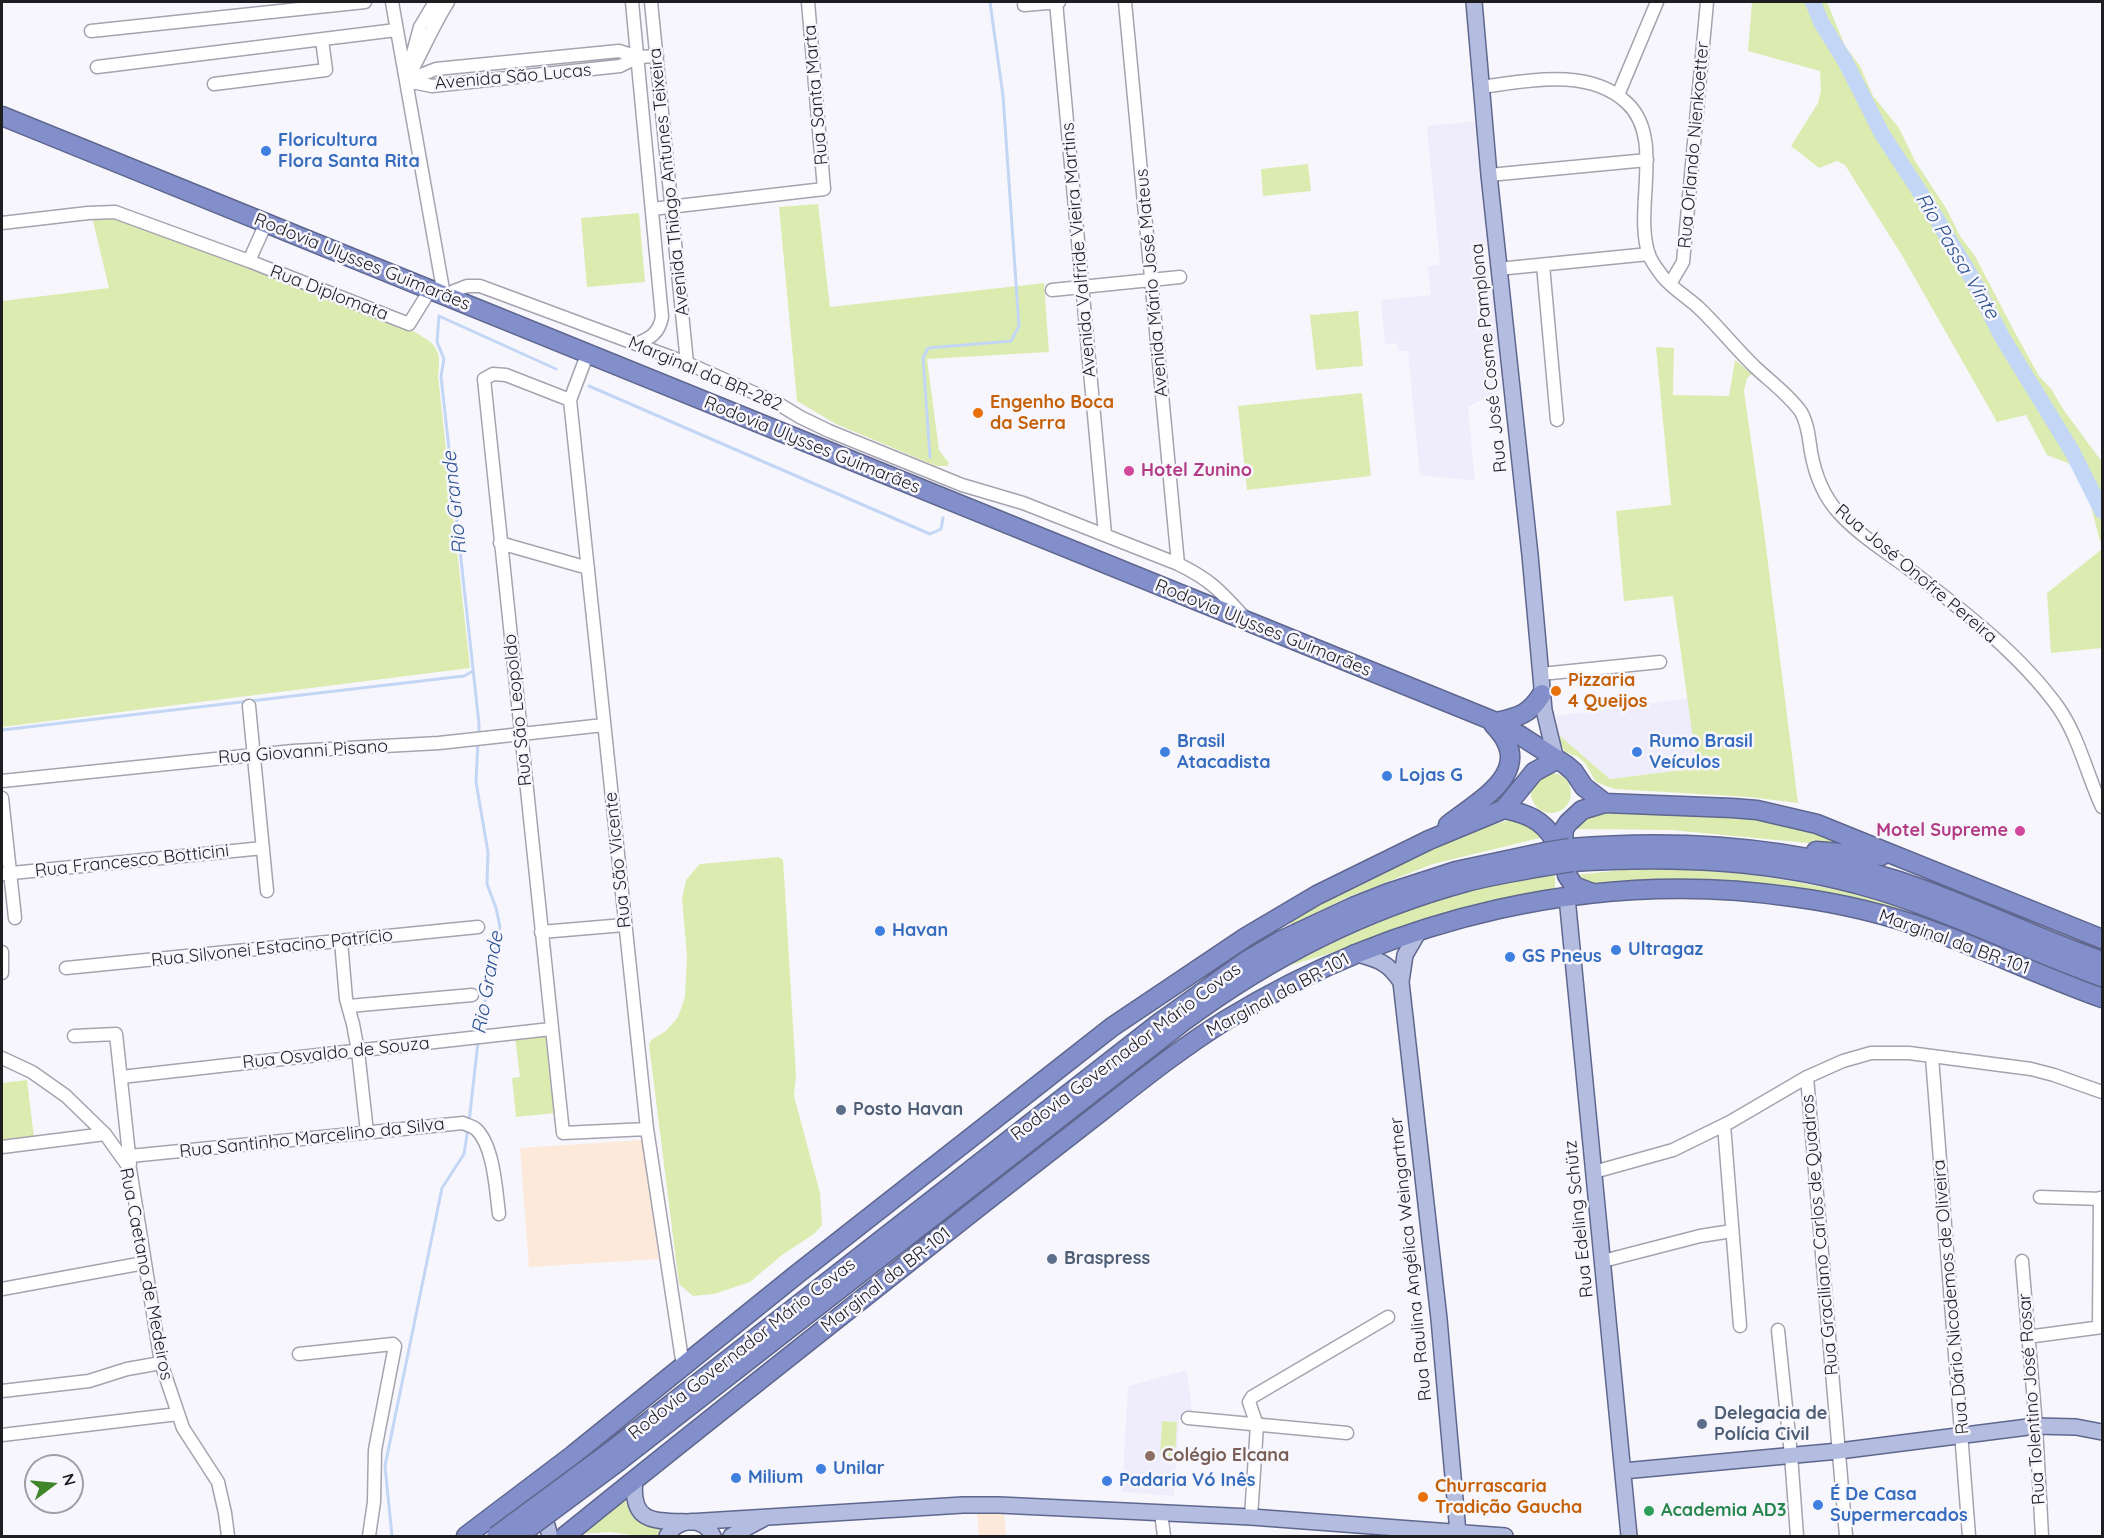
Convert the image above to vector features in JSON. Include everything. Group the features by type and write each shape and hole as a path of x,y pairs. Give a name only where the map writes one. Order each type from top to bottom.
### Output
{"highway":[{"name":"Rodovia Ulysses Guimarães","path":"2,116 1492,720 1574,772 1590,794 1605,803"},
{"path":"1429,840 1488,795 1506,776 1510,764 1510,750 1492,720 1528,712 1543,702"},
{"path":"1527,778 1534,745"},
{"path":"466,1536 573,1455 796,1275 1112,1027 1281,916 1429,840 1504,809 1527,778 1542,766 1556,760"},
{"path":"1540,900 1554,894 1557,889 1556,825 1578,797 1580,790 1578,779"},
{"path":"1592,893 1579,889 1570,881 1566,866 1564,829 1582,810 1605,803 1757,810 1817,825 2103,939"},
{"path":"1504,809 1526,814 1545,826 1558,854"},
{"name":"Rodovia Governador Mário Covas","path":"518,1536 805,1299 1208,987 1280,941 1388,893 1456,871 1558,854 1634,844 1689,845 1810,859 1882,876 2103,961"},
{"path":"1689,845 1904,858"},
{"name":"Rodovia Governador Mário Covas","path":"496,1536 615,1456 1184,1021 1234,986 1300,948 1365,916 1426,894 1558,854 1706,859 1824,876 1877,890 1960,920 2103,977"},
{"name":"Marginal da BR-101","path":"565,1536 959,1222 1182,1049 1224,1021 1282,988 1354,953 1486,910 1540,900 1592,893 1677,888 1743,891 1795,897 1850,907 1892,918 1981,949 2103,999"},
{"path":"1877,890 1981,949"},
{"path":"1142,1080 1185,1038 1300,948"},
{"path":"1069,1062 1208,987"},
{"path":"805,1299 918,1180"},
{"path":"573,1455 565,1471 564,1482 569,1493 578,1502 606,1503"}],"main road":[{"name":"Rua José Cosme Pamplona","path":"1474,2 1498,269 1530,555 1543,702 1556,760"},
{"name":"Rua José Cosme Pamplona","path":"1534,745 1543,702"},
{"name":"Rua Edeling Schütz","path":"1567,897 1629,1536"},
{"name":"Rua Raulina Angélica Weingartner","path":"1419,931 1405,955 1401,982 1439,1319 1458,1533"},
{"path":"1354,953 1383,962 1391,968 1401,982"},
{"path":"1623,1471 1839,1451 2036,1426 2076,1427 2103,1432"},
{"path":"635,1479 633,1495 635,1503 645,1516 660,1521 688,1522 979,1504 1251,1518 1367,1532 1505,1536"},
{"path":"510,1503 530,1506 538,1512 546,1522 550,1536"},
{"path":"731,1536 769,1516"},
{"path":"667,1536 673,1528 688,1522 705,1526 713,1536"}],"street":[{"path":"91,31 365,2"},
{"path":"392,2 437,293"},
{"path":"406,81 418,32 435,2"},
{"path":"406,81 423,50 430,31 448,2"},
{"name":"Avenida Thiago Antunes Teixeira","path":"632,2 662,317 661,326 656,334 636,344"},
{"name":"Avenida Thiago Antunes Teixeira","path":"651,2 687,363"},
{"name":"Rua Santa Marta","path":"671,207 824,189 808,2"},
{"path":"1024,5 1057,2"},
{"name":"Avenida Valfride Vieira Martins","path":"1057,2 1105,534"},
{"name":"Avenida Mário José Mateus","path":"1125,2 1178,564"},
{"path":"1618,95 1657,2"},
{"name":"Rua Orlando Nienkoetter","path":"1670,284 1683,262 1707,2"},
{"path":"97,67 396,30"},
{"path":"214,84 326,70 322,40"},
{"path":"423,50 429,66 436,69"},
{"name":"Avenida São Lucas","path":"406,81 436,69 619,51 638,57 657,56"},
{"name":"Avenida São Lucas","path":"406,81 432,86 620,66 638,57"},
{"path":"531,60 533,75"},
{"name":"Rua José Onofre Pereira","path":"1481,87 1562,79 1582,81 1618,95 1630,105 1638,119 1644,141 1647,160 1646,233 1649,254 1658,269 1670,284 1698,307 1748,361 1796,405 1807,426 1820,483 1839,513 1976,622 2049,696 2071,729 2103,807"},
{"path":"1489,175 1647,160"},
{"path":"652,209 671,207"},
{"name":"Rua Diplomata","path":"2,223 115,212 249,261 409,324 437,293"},
{"path":"249,261 266,223"},
{"path":"1498,269 1649,254"},
{"path":"1543,265 1557,420"},
{"path":"1052,290 1180,277"},
{"name":"Marginal da BR-282","path":"437,293 480,285 687,363 777,403 829,431 962,485 1023,503 1178,564 1215,585 1248,622"},
{"name":"Rua São Vicente","path":"587,355 570,400 647,1128 683,1366"},
{"name":"Rua São Leopoldo","path":"570,400 506,375 493,374 484,379 563,1133 647,1128"},
{"path":"500,543 588,568"},
{"path":"1541,674 1660,662"},
{"path":"249,706 267,891"},
{"name":"Rua Giovanni Pisano","path":"2,781 316,749 468,740 604,725"},
{"path":"2,798 6,874 15,918"},
{"name":"Rua Francesco Botticini","path":"6,874 263,848"},
{"path":"541,932 624,925"},
{"name":"Rua Silvonei Estacino Patrício","path":"66,968 478,927"},
{"path":"341,941 348,1006 358,1051 367,1132"},
{"path":"2,952 2,973"},
{"path":"348,1006 472,995"},
{"name":"Rua Osvaldo de Souza","path":"121,1077 551,1029"},
{"path":"74,1036 117,1034 130,1169"},
{"path":"1594,1172 1673,1149 1724,1125 1807,1077 1843,1061 1871,1053 1894,1052 2044,1071 2103,1092"},
{"name":"Rua Dário Nicodemos de Oliveira","path":"1932,1057 1970,1536"},
{"name":"Rua Caetano de Medeiros","path":"2,1058 32,1072 66,1096 105,1134 130,1169 161,1363 186,1434 218,1482 228,1536"},
{"name":"Rua Graciliano Carlos de Quadros","path":"1807,1077 1846,1536"},
{"name":"Rua Santinho Marcelino da Silva","path":"130,1156 367,1132 468,1125 482,1138 490,1159 499,1214"},
{"path":"1724,1125 1740,1326"},
{"path":"2,1147 105,1134"},
{"path":"2028,1337 2101,1327 2101,1198 2040,1197"},
{"path":"1603,1261 1700,1236 1732,1231"},
{"name":"Rua Tolentino José Rosar","path":"2022,1261 2036,1426 2042,1536"},
{"path":"2,1288 144,1263"},
{"path":"1251,1518 1257,1425 1250,1402 1252,1397 1388,1317"},
{"path":"1778,1330 1797,1536"},
{"path":"299,1354 393,1344 395,1347 375,1449 374,1502 369,1536"},
{"path":"2,1391 89,1381 127,1369 161,1363"},
{"path":"2,1435 178,1414"},
{"path":"1188,1418 1347,1433"},
{"path":"1161,1513 1164,1536"}],"shaded area":[{"path":"1477,121 1488,247 1480,248 1484,293 1494,293 1502,389 1468,407 1475,481 1420,475 1408,351 1398,351 1397,343 1385,345 1381,300 1431,295 1428,266 1440,265 1427,126"},
{"name":"Rumo Brasil Veículos","path":"1688,698 1698,768 1610,779 1559,735 1556,716"},
{"path":"642,1140 659,1259 529,1267 520,1148"},
{"name":"Colégio Elcana","path":"1187,1370 1192,1411 1182,1411 1179,1420 1174,1496 1122,1492 1128,1386"},
{"path":"977,1511 1004,1511 1006,1536 979,1536"}],"green space":[{"path":"1752,2 1827,2 1845,46 1860,66 1873,96 1899,128 1915,161 1946,208 1960,236 1975,256 2039,376 2052,390 2063,409 2102,462 2102,544 2084,480 2070,464 2047,455 2026,415 1997,422 1903,257 1845,165 1837,161 1819,168 1791,146 1818,103 1821,91 1820,71 1748,51"},
{"path":"1308,164 1311,191 1263,196 1261,169"},
{"path":"818,204 830,307 1044,283 1049,352 927,359 939,450 949,463 948,466 936,466 836,424 797,401 779,207"},
{"path":"639,213 645,282 587,287 581,218"},
{"path":"92,217 123,218 407,327 434,346 439,357 438,376 470,668 2,727 2,301 109,288"},
{"path":"1358,311 1363,366 1316,370 1310,315"},
{"path":"1656,347 1674,348 1673,395 1729,396 1735,360 1752,374 1747,378 1744,391 1798,803 1749,797 1614,789 1596,782 1585,763 1578,757 1565,752 1560,743 1559,735 1610,779 1697,768 1673,596 1624,601 1616,511 1671,505"},
{"path":"1362,393 1371,476 1247,490 1238,406"},
{"path":"2102,549 2102,648 2051,653 2047,593"},
{"path":"1551,773 1559,774 1565,779 1570,785 1570,801 1565,807 1559,812 1551,813 1543,812 1537,807 1532,801 1531,793 1532,785 1537,779 1543,774"},
{"path":"1593,812 1739,814 1812,831 1861,848 1671,830 1574,829"},
{"path":"1521,817 1548,836 1433,864 1346,898 1292,925 1290,921 1333,895 1463,833"},
{"path":"779,857 783,860 784,874 796,1076 794,1096 820,1193 822,1225 814,1234 782,1255 750,1282 714,1294 693,1296 679,1284 649,1045 651,1040 666,1031 678,1017 685,997 687,956 682,898 686,880 700,864"},
{"path":"1642,868 1707,868 1791,881 1848,892 1908,912 1761,887 1582,886 1575,875"},
{"path":"1555,874 1555,889 1475,909 1285,967 1366,928 1430,903 1477,889"},
{"path":"546,1034 555,1113 516,1117 512,1078 520,1077 515,1037"},
{"path":"27,1080 34,1137 2,1141 2,1083"},
{"path":"1162,1421 1177,1422 1175,1457 1160,1456"},
{"path":"624,1498 633,1517 650,1525 667,1527 661,1536 610,1532 580,1534"}],"waterway":[{"path":"930,457 923,358 928,348 1011,341 1019,326 1003,96 990,2"},
{"name":"Rio Passa Vinte","path":"1813,2 1821,22 1845,61 1882,134 1972,278 2002,337 2073,453 2102,511"},
{"name":"Rio Grande","path":"479,734 441,376 444,359 437,342 439,316 556,369"},
{"path":"589,386 930,534 941,529 943,518"},
{"path":"2,730 464,676 473,671"},
{"name":"Rio Grande","path":"478,741 476,782 488,852 487,884 500,927 479,1032"},
{"name":"Rio Grande","path":"469,1122 478,1042"},
{"name":"Rio Grande","path":"392,1536 385,1466 442,1188 464,1154 468,1128"}],"place":[{"name":"Floricultura Flora Santa Rita","path":"266,151"},
{"name":"Engenho Boca da Serra","path":"978,413"},
{"name":"Hotel Zunino","path":"1129,471"},
{"name":"Pizzaria 4 Queijos","path":"1556,691"},
{"name":"Brasil Atacadista","path":"1165,752"},
{"name":"Rumo Brasil Veículos","path":"1637,752"},
{"name":"Lojas G","path":"1387,776"},
{"name":"Motel Supreme","path":"2020,831"},
{"name":"Havan","path":"880,931"},
{"name":"Ultragaz","path":"1616,950"},
{"name":"GS Pneus","path":"1510,957"},
{"name":"Posto Havan","path":"841,1110"},
{"name":"Braspress","path":"1052,1259"},
{"name":"Delegacia de Polícia Civil","path":"1702,1424"},
{"name":"Colégio Elcana","path":"1150,1456"},
{"name":"Unilar","path":"821,1469"},
{"name":"Milium","path":"736,1478"},
{"name":"Padaria Vó Inês","path":"1107,1481"},
{"name":"Churrascaria Tradição Gaucha","path":"1423,1497"},
{"name":"É De Casa Supermercados","path":"1818,1505"},
{"name":"Academia AD3","path":"1649,1511"}]}
